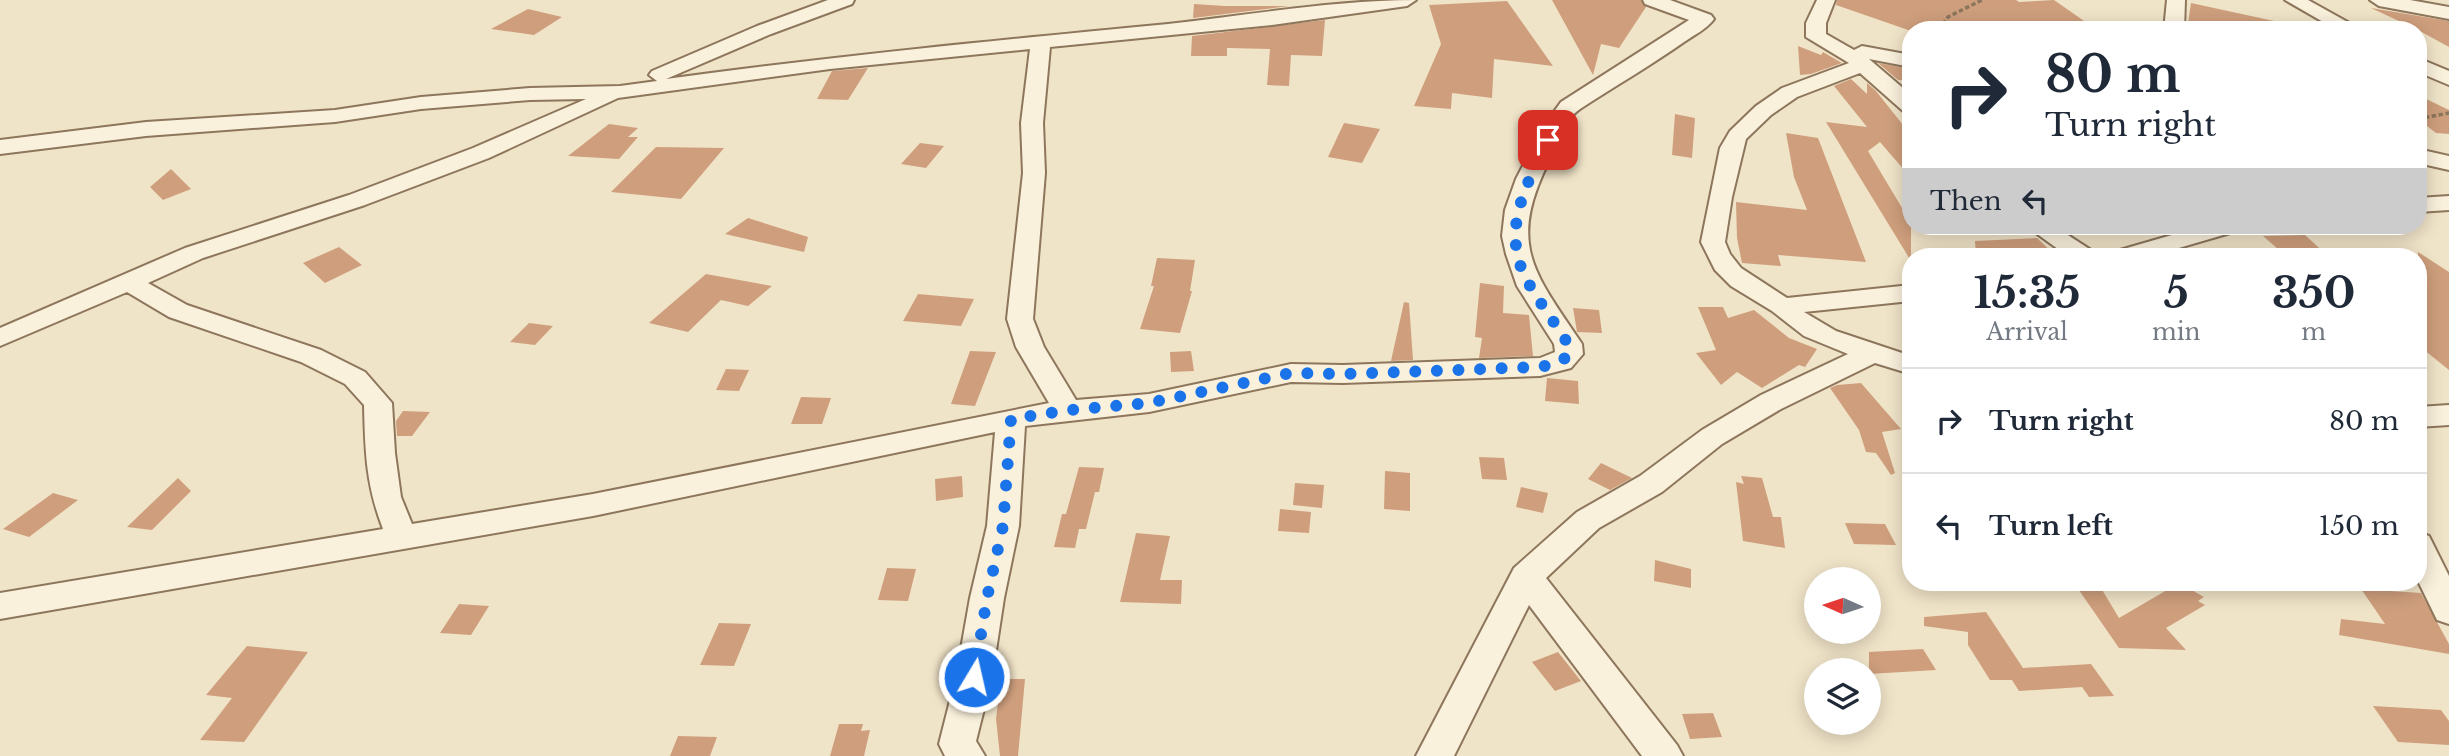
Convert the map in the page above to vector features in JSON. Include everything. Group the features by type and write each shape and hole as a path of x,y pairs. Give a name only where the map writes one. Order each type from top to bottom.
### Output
{"street":[{"path":"0,338 194,253 356,200 481,153 764,30 845,0"},
{"path":"1320,0 1371,5"},
{"path":"0,147 146,129 335,116 421,103 530,93 620,92 830,63 1272,19 1407,0"},
{"path":"0,606 593,505 1011,419 1069,410 1149,403 1291,373 1343,374 1540,367 1561,362 1569,354 1568,344 1526,277 1514,236 1517,211 1528,178 1554,127 1569,107 1704,21 1702,16 1652,0"},
{"path":"1826,0 1816,23 1816,37 1861,63 1902,98"},
{"path":"2175,21 2176,0"},
{"path":"2294,0 2335,21"},
{"path":"2379,0 2449,13"},
{"path":"1716,31 1721,19 1718,9"},
{"path":"1041,41 1032,123 1034,173 1020,319 1044,374 1069,410"},
{"path":"1861,63 1863,52 1902,59"},
{"path":"1861,63 1800,85 1759,110 1751,123 1737,133 1731,148 1713,241 1735,279 1758,295 1782,306 1801,322 1821,333 1902,362"},
{"path":"2427,68 2449,79"},
{"path":"2427,158 2449,163"},
{"path":"2427,204 2449,202"},
{"path":"2052,235 2071,248"},
{"path":"2153,248 2197,235"},
{"path":"126,281 178,311 311,356 355,378 378,403 380,453 386,497 402,538"},
{"path":"1782,306 1902,294"},
{"path":"1435,756 1526,577 1588,520 1651,484 1712,438 1771,402 1874,353"},
{"path":"2427,416 2449,415"},
{"path":"966,756 957,744 974,677 987,598 1003,526 1011,419"},
{"path":"2427,549 2449,611"},
{"path":"1526,577 1664,756"}],"path":[{"path":"1945,21 1948,17 1982,0"},
{"path":"2427,117 2449,113"}],"building":[{"path":"1552,0 1641,0 1646,7 1619,48 1601,44 1593,75"},
{"path":"1837,0 2054,0 2084,21 1902,21 1902,28 1836,5"},
{"path":"1507,1 1553,66 1494,59 1492,98 1452,93 1451,109 1414,106 1441,44 1429,5"},
{"path":"2191,3 2274,21 2188,21"},
{"path":"1194,4 1225,6 1289,6 1193,18"},
{"path":"2371,8 2449,21 2449,47 2427,35 2427,21 2399,21"},
{"path":"528,9 562,17 534,35 491,29"},
{"path":"1325,20 1322,56 1291,55 1289,86 1267,85 1270,49 1227,48 1227,56 1191,56 1192,36"},
{"path":"1798,46 1821,55 1823,52 1842,63 1800,75"},
{"path":"1878,63 1902,67 1902,80"},
{"path":"868,68 848,100 817,99 832,71"},
{"path":"1851,79 1867,94 1867,83 1902,124 1902,168 1880,142 1868,151 1902,208 1902,235 1911,235 1911,248 1903,248 1826,122 1867,127 1834,86"},
{"path":"2427,99 2449,110 2449,134 2436,133 2427,126"},
{"path":"1675,114 1695,118 1692,158 1672,155"},
{"path":"1344,123 1380,129 1362,163 1328,157"},
{"path":"609,124 638,128 628,137 638,137 619,159 568,156"},
{"path":"1786,133 1818,138 1866,262 1778,255 1781,266 1742,263 1737,238 1736,202 1807,210 1794,177"},
{"path":"920,143 944,146 926,168 901,164"},
{"path":"656,147 724,148 681,199 611,192"},
{"path":"171,169 191,189 163,200 150,187"},
{"path":"748,218 808,237 804,252 725,234"},
{"path":"2305,235 2319,248 2277,248 2263,236"},
{"path":"2037,238 2048,248 1975,248 1975,241"},
{"path":"339,247 362,265 325,283 303,263"},
{"path":"1157,258 1195,260 1192,291 1180,333 1140,329 1154,286 1151,286"},
{"path":"2427,258 2449,272 2449,370 2427,352"},
{"path":"706,274 772,286 748,306 721,300 688,332 649,323"},
{"path":"1480,283 1504,286 1503,313 1529,315 1533,356 1479,358 1482,338 1475,337"},
{"path":"918,294 974,299 961,326 903,321"},
{"path":"1404,302 1409,303 1413,360 1391,361"},
{"path":"1698,307 1723,307 1728,318 1754,310 1789,338 1817,349 1805,367 1799,365 1762,388 1737,372 1721,385 1696,353 1716,350"},
{"path":"1573,308 1599,310 1602,333 1577,332"},
{"path":"529,323 553,326 535,345 510,342"},
{"path":"970,351 996,352 975,406 951,404"},
{"path":"1191,351 1194,371 1171,372 1170,352"},
{"path":"726,369 749,370 739,391 716,390"},
{"path":"1547,378 1578,381 1579,404 1545,401"},
{"path":"1861,383 1901,429 1882,432 1895,473 1891,475 1876,453 1866,452 1859,430 1830,388"},
{"path":"801,397 831,398 822,424 791,424"},
{"path":"403,411 430,412 412,436 397,436 396,421"},
{"path":"1479,457 1504,458 1507,480 1482,479"},
{"path":"1601,463 1632,478 1610,490 1588,479"},
{"path":"1079,467 1104,468 1099,492 1095,492 1086,529 1079,529 1075,548 1054,547 1062,514 1066,514"},
{"path":"1385,471 1410,473 1410,511 1384,509"},
{"path":"962,476 963,497 936,501 935,479"},
{"path":"1741,476 1762,478 1773,517 1781,517 1785,548 1743,541 1736,482 1744,484"},
{"path":"178,478 191,491 152,530 127,527"},
{"path":"1295,483 1324,485 1322,508 1293,505"},
{"path":"1521,487 1548,493 1543,513 1516,507"},
{"path":"53,493 78,500 29,537 3,529"},
{"path":"1280,509 1311,512 1309,533 1278,531"},
{"path":"1845,523 1885,524 1896,545 1854,544"},
{"path":"1136,533 1170,536 1160,580 1182,580 1181,604 1120,602"},
{"path":"1655,560 1691,569 1691,588 1654,581"},
{"path":"887,568 916,569 908,601 878,600"},
{"path":"2080,591 2103,591 2119,618 2165,591 2193,591 2204,597 2198,601 2205,605 2166,628 2186,650 2119,648"},
{"path":"2362,591 2421,593 2449,644 2449,654 2339,635 2341,619 2385,624"},
{"path":"459,604 489,606 471,635 440,633"},
{"path":"1986,612 2023,668 2091,664 2114,696 2089,697 2082,687 2019,691 2012,680 1990,680 1968,645 1968,632 1924,626 1924,617"},
{"path":"719,623 751,624 734,666 700,665"},
{"path":"247,646 308,652 244,742 200,740 232,698 206,695"},
{"path":"1923,649 1936,670 1881,673 1881,658 1869,658 1869,652"},
{"path":"1558,652 1581,681 1555,691 1532,662"},
{"path":"1001,679 1025,679 1018,756 1000,756 996,719"},
{"path":"2373,706 2441,710 2449,721 2449,745 2398,742"},
{"path":"1713,713 1722,737 1690,739 1682,714"},
{"path":"839,724 863,724 861,731 870,730 864,756 830,756"},
{"path":"678,736 717,737 710,756 670,756"}],"route":[{"path":"974,677 987,598 1003,526 1011,419 1069,410 1149,403 1291,373 1343,374 1540,367 1561,362 1569,354 1568,344 1549,311 1530,286 1514,236 1517,211 1528,178 1548,140"}]}
